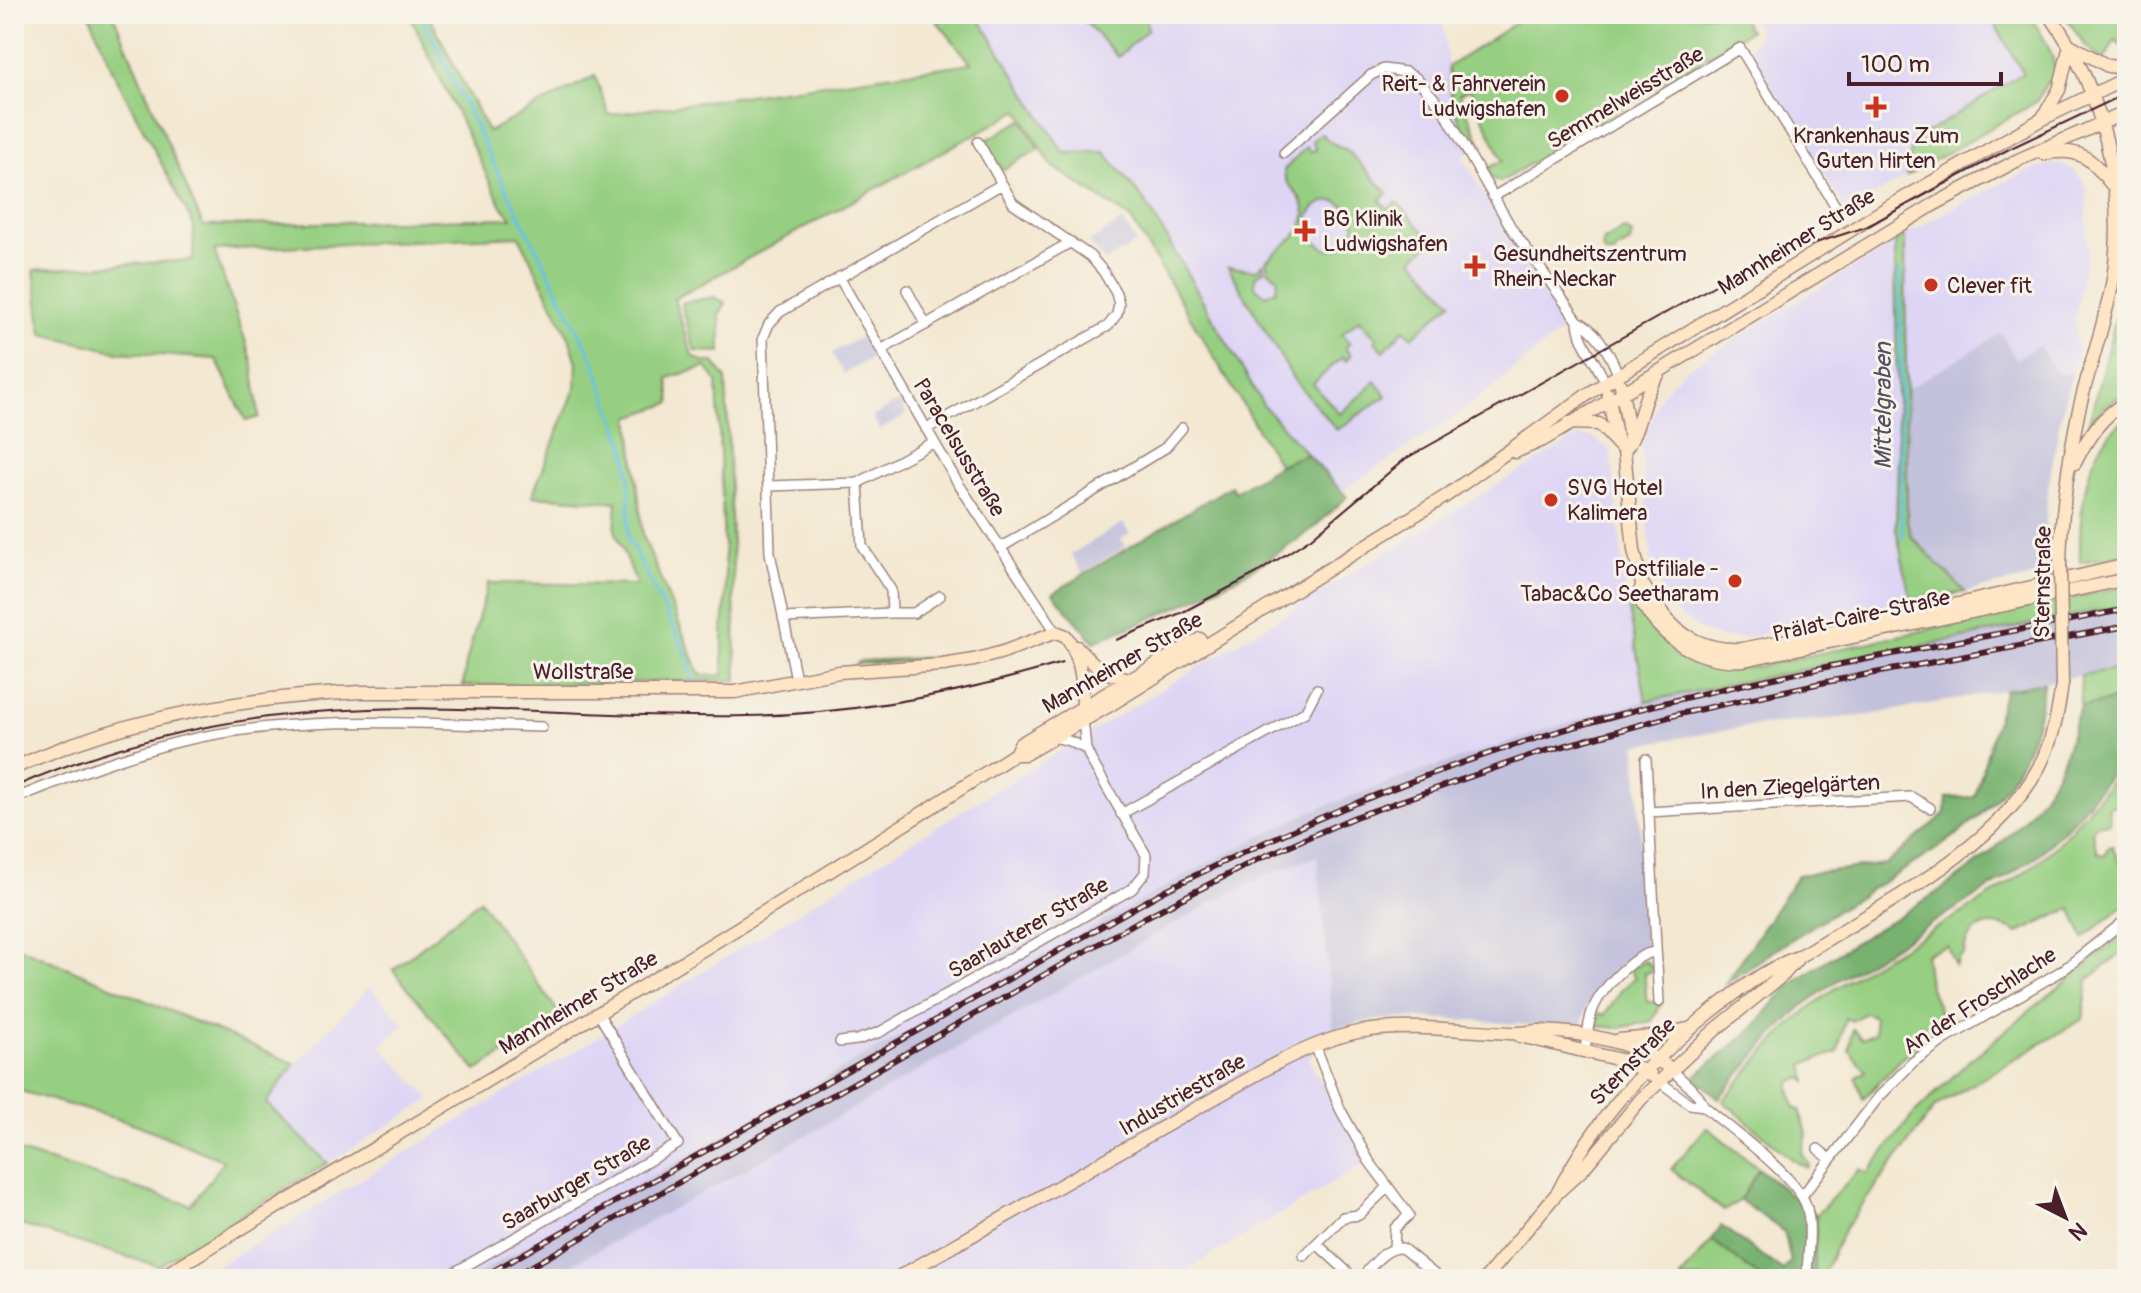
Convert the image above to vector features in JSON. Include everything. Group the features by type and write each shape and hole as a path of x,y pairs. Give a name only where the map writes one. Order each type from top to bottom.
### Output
{"street":[{"name":"Sternstraße","path":"1558,1192 1587,1140 1619,1098 1658,1058 1693,1027 1776,964 1800,956 1968,848 2012,806 2032,778 2049,744 2062,684 2060,538 2068,477 2078,415 2113,278 2117,242 2114,187 2093,95 2070,45 2049,14"},
{"path":"2042,119 2059,90 2070,45 2102,64 2127,68"},
{"name":"Semmelweisstraße","path":"1493,197 1740,48 1836,207"},
{"path":"1284,153 1371,75 1384,69 1395,69 1416,78 1438,102 1512,229 1578,321 1592,328 1618,374"},
{"name":"Mannheimer Straße","path":"158,1279 900,828 1015,754 1020,744 1083,714 1446,496 1539,435 1618,374 1885,209 2042,119 2127,78"},
{"name":"Mannheimer Straße","path":"1539,435 1569,423 1663,369 1933,205 2018,160 2127,112"},
{"path":"926,429 1108,326 1117,314 1119,304 1103,271 1090,256 1013,203 978,142"},
{"path":"2114,187 2127,144"},
{"path":"2018,160 2057,151 2075,152 2088,159 2114,187"},
{"path":"796,679 770,553 763,338 769,324 780,312 1002,184"},
{"path":"881,350 1071,242"},
{"name":"Paracelsusstraße","path":"839,277 934,442 1000,548 1061,634"},
{"path":"907,290 926,325"},
{"path":"1578,321 1579,335 1605,383"},
{"path":"1569,423 1599,424 1624,445 1653,381 1663,369"},
{"name":"Prälat-Caire-Straße","path":"1618,374 1623,392 1624,445 1634,550 1642,584 1639,598 1658,626 1676,642 1712,658 1744,660 1999,601 2127,579"},
{"name":"Prälat-Caire-Straße","path":"1605,383 1624,445"},
{"path":"2068,477 2093,432 2111,411 2125,403"},
{"path":"1000,548 1165,448 1182,428"},
{"path":"768,486 858,483 934,442"},
{"path":"858,483 862,546 891,590 892,613"},
{"name":"Prälat-Caire-Straße","path":"1999,601 2127,565"},
{"path":"783,618 914,613 940,596"},
{"name":"Mannheimer Straße","path":"1015,754 1025,754 1054,737 1130,679 1230,621 1255,613"},
{"path":"1061,634 1099,670 1130,679"},
{"path":"1061,634 1080,662 1083,714"},
{"name":"Wollstraße","path":"14,768 146,720 235,702 378,692 735,692 839,672 974,660 1061,634"},
{"path":"1121,814 1305,712 1317,689"},
{"name":"Saarlauterer Straße","path":"840,1042 880,1032 1132,889 1145,873 1146,855 1086,749 1083,714"},
{"path":"14,799 122,758 181,742 245,730 326,723 542,727"},
{"path":"1054,737 1086,749"},
{"path":"1646,759 1659,1002"},
{"name":"In den Ziegelgärten","path":"1648,812 1911,797 1930,808"},
{"name":"An der Froschlache","path":"1802,1196 1878,1098 1913,1062 1944,1040 2063,970 2127,919"},
{"path":"1586,1044 1592,1009 1602,993 1627,967 1648,953 1655,952"},
{"name":"Sternstraße","path":"1485,1279 1558,1192 1583,1169 1615,1128 1672,1070 1783,975 1800,956"},
{"name":"Saarburger Straße","path":"443,1279 678,1144 598,1013"},
{"path":"1612,1041 1652,1037 1693,1027"},
{"name":"Industriestraße","path":"895,1279 1273,1065 1344,1035 1382,1029 1434,1028 1513,1034 1539,1042 1586,1044 1612,1041 1644,1050 1672,1070"},
{"name":"Industriestraße","path":"1586,1044 1625,1061 1660,1082"},
{"path":"1315,1045 1340,1109 1369,1161 1409,1215 1395,1228 1394,1248"},
{"path":"1672,1070 1698,1095 1704,1106 1785,1176 1802,1196 1808,1217 1807,1279"},
{"path":"1660,1082 1690,1104 1704,1106"},
{"path":"1818,1149 1830,1159"},
{"path":"1304,1256 1343,1217 1359,1215 1388,1187"},
{"path":"1317,1244 1358,1279 1394,1248 1402,1248 1440,1279"}],"shaded area":[{"name":"BG Klinik Ludwigshafen","path":"976,14 1442,14 1452,102 1471,150 1462,157 1564,328 1462,412 1341,492 1263,405 1147,204 1064,153"},
{"name":"Krankenhaus Zum Guten Hirten","path":"1749,14 1989,14 2023,73 1912,141 1907,176 1846,211 1749,50 1760,33"},
{"path":"2052,164 2075,170 2087,187 2087,250 2075,320 2078,349 2072,374 2057,375 2016,359 2000,334 1907,389 1905,236 1998,185"},
{"path":"1123,221 1136,243 1105,262 1089,242"},
{"path":"1895,242 1896,529 1911,602 1744,638 1722,638 1701,631 1675,612 1665,598 1652,565 1641,446 1661,395 1683,371"},
{"path":"2001,333 2016,359 2039,345 2057,374 2072,374 2061,414 2048,490 2042,575 1965,592 1911,536 1907,521 1907,389"},
{"path":"862,336 874,357 844,374 832,353"},
{"path":"899,401 907,415 880,430 872,417"},
{"path":"1578,436 1593,437 1611,451 1626,594 1646,701 1595,714 1398,779 1307,813 1191,872 469,1279 196,1279 575,1051 963,810"},
{"path":"1123,523 1130,534 1121,539 1126,546 1082,573 1071,554"},
{"path":"2127,605 2127,667 1870,715 1751,726 1636,745 1646,946 1601,983 1586,1007 1581,1030 1472,1020 1404,1018 1366,1021 1333,1029 1317,856 1268,875 1209,904 779,1151 545,1279 469,1279 1191,872 1307,813 1398,779 1595,714 1646,701"},
{"path":"1317,855 1333,1029 1308,1059 1366,1163 1172,1279 545,1279 779,1151 1209,904"},
{"path":"370,987 405,1024 381,1046 431,1099 328,1163 266,1103 295,1064"}],"green space":[{"path":"89,14 113,14 203,226 512,218 501,205 409,14 428,14 488,132 595,76 609,115 971,63 931,14 976,14 1064,153 1105,152 1147,204 1263,405 1307,454 1279,465 1131,219 1051,165 1019,110 674,299 692,355 703,362 714,362 726,379 737,680 463,686 466,663 488,583 637,585 615,530 617,502 532,496 576,386 577,363 569,337 519,236 214,250 252,360 259,417 246,421 216,359 119,352 42,334 34,270 193,260 194,226 113,71","holes":["706,367 717,382 726,594 723,675 700,675 643,536 630,417 671,403 668,378"]},
{"path":"1078,14 1144,14 1148,29 1118,57"},
{"name":"Reit- & Fahrverein Ludwigshafen","path":"1514,14 1740,14 1749,31 1500,182 1492,178 1488,168 1503,161 1470,89 1459,94 1482,146 1471,150 1452,102 1448,67 1514,24"},
{"path":"1989,14 2029,14 2052,56 2056,84 2047,82 2036,102 1907,176 1912,142 2023,73"},
{"path":"2064,14 2113,14 2115,17 2127,14 2127,51 2115,40 2106,57 2101,59 2084,44"},
{"path":"1022,120 1039,149 1002,170 985,141"},
{"path":"1321,133 1330,142 1347,150 1388,193 1380,200 1388,209 1397,202 1432,241 1413,259 1452,302 1412,337 1404,329 1384,351 1374,341 1377,338 1359,319 1342,334 1350,343 1345,348 1351,355 1346,361 1342,357 1313,384 1340,414 1376,381 1386,396 1337,430 1294,380 1228,267 1256,270 1263,264 1264,270 1255,277 1255,287 1266,295 1276,290 1278,278 1268,270 1266,261 1299,230 1305,213 1284,170 1306,147 1310,152 1316,150 1312,141","holes":["1335,201 1345,206 1355,222 1352,238 1337,248 1326,249 1311,238 1308,218 1316,206 1325,202"]},
{"path":"1624,229 1632,234 1630,243 1614,254 1606,254 1602,248 1604,241"},
{"path":"1905,236 1907,521 1911,536 1965,592 1911,602 1896,529 1895,242"},
{"path":"2127,274 2127,392 2105,406 2088,426"},
{"path":"714,297 726,303 720,314 721,352 695,351 681,303"},
{"path":"2127,418 2127,554 2080,562 2083,503 2093,464 2112,431"},
{"path":"1307,454 1347,497 1300,538 1251,570 1174,608 1094,642 1053,593 1231,486 1235,492 1279,465"},
{"path":"2127,586 2127,605 1646,701 1626,594 1652,630 1681,655 1698,663 1737,668 1761,666"},
{"path":"967,652 971,655 942,660 856,664 860,661 942,657"},
{"path":"2127,667 2127,697 2080,707 2081,675"},
{"path":"2043,683 2039,713 2024,756 2009,782 1986,809 1940,847 1797,936 1724,986 1798,875 1886,864 1946,813 1947,798 1975,797 2005,690"},
{"path":"2120,699 2127,753 2073,821 2038,855 2003,880 1835,982 1801,1007 1719,1098 1694,1077 1748,1033 1796,981 1935,893 2000,844 2028,815 2052,781 2065,754 2080,707"},
{"path":"2127,762 2127,802 2108,807 2110,823 2096,825 2092,831 2098,852 2104,855 2112,846 2127,876 2127,903 2084,938 2071,908 2018,933 1992,925 1976,930 1955,966 1947,946 1925,954 1929,985 1940,1013 1932,1023 1930,1040 1915,1052 1908,1052 1863,1099 1856,1078 1866,1071 1849,1050 1853,1029 1862,1039 1875,1033 1874,1017 1865,1013 1852,1021 1845,1018 1838,1052 1804,1064 1807,1082 1802,1078 1792,1081 1789,1086 1807,1134 1802,1153 1809,1165 1807,1168 1791,1159 1723,1101 1771,1045 1810,1007 1876,962 1982,901 2033,866 2071,830"},
{"path":"480,900 562,1018 476,1071 393,970"},
{"path":"2127,931 2127,948 2088,980 2083,1019 1936,1106 1845,1228 1821,1279 1814,1279 1816,1215 1860,1169 1867,1174 1913,1115 1969,1061"},
{"path":"14,945 295,1064 266,1103 328,1163 158,1266 14,1223 14,1150 191,1205 224,1161 138,1125 14,1089"},
{"path":"1645,961 1651,965 1652,972 1644,973 1647,1002 1661,1004 1652,1021 1619,1028 1596,1026 1599,1013 1604,1015 1635,977 1630,970"},
{"path":"1707,1127 1759,1169 1740,1200 1724,1211 1671,1169"},
{"path":"1759,1169 1816,1215 1814,1279 1762,1279 1712,1240 1721,1226 1783,1271 1791,1261 1784,1232 1740,1200"},
{"path":"1712,1240 1762,1279 1680,1279"}],"waterway":[{"path":"421,14 593,359 626,450 630,482 628,537 685,651 694,679"},
{"name":"Mittelgraben","path":"1900,272 1902,539"},
{"name":"Mittelgraben","path":"2116,599 2127,597"}],"tram line":[{"path":"1116,640 1183,612 1257,573 1311,538 1405,459 1717,284 1768,258 1866,227 2009,149 2127,93"},
{"path":"14,787 116,749 186,731 258,718 407,708 690,716 787,714 867,707 946,693 1062,663"}],"railway":[{"path":"479,1279 1164,891 1273,839 1384,792 1497,751 1677,700 1805,671 2127,609"},
{"path":"509,1279 1144,918 1258,859 1355,817 1535,754 1679,714 1821,683 2127,626"}],"place":[{"name":"Reit- & Fahrverein Ludwigshafen","path":"1562,96"},
{"name":"Krankenhaus Zum Guten Hirten","path":"1876,107"},
{"name":"BG Klinik Ludwigshafen","path":"1305,231"},
{"name":"Gesundheitszentrum Rhein-Neckar","path":"1475,266"},
{"name":"Clever fit","path":"1931,285"},
{"name":"SVG Hotel Kalimera","path":"1551,500"},
{"name":"Postfiliale - Tabac&Co Seetharam","path":"1735,581"}]}
